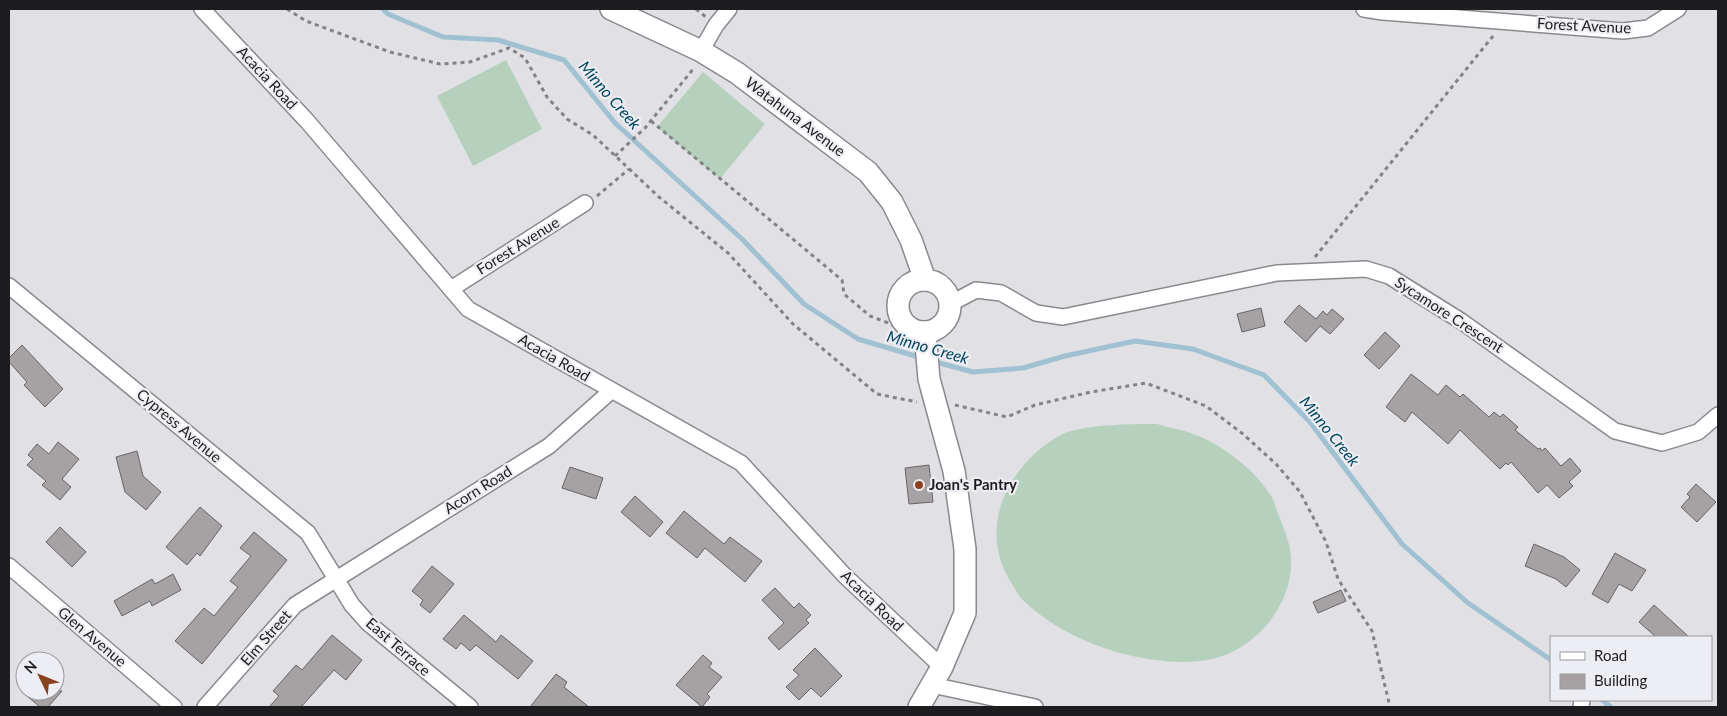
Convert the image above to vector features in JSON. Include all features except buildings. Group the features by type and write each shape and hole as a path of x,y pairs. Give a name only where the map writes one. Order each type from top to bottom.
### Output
{"street":[{"name":"Acacia Road","path":"202,9 307,121 468,309 610,391 741,463 845,576 942,666"},
{"name":"Watahuna Avenue","path":"611,9 701,51 737,73 868,172 892,202 911,240 924,280"},
{"path":"701,51 716,25 730,9"},
{"name":"Forest Avenue","path":"1364,9 1623,31 1648,28 1678,9"},
{"name":"Forest Avenue","path":"451,289 585,203"},
{"name":"Sycamore Crescent","path":"950,304 976,290 1001,293 1036,314 1063,316 1277,273 1366,269 1389,276 1461,321 1615,431 1662,443 1698,432 1718,415"},
{"path":"920,707 942,666 965,613 965,549 954,471 928,370 926,342 945,321 950,304 947,293 941,286 924,280 910,285 903,291 898,308 902,320 926,342"},
{"name":"Cypress Avenue","path":"9,286 308,533 336,578"},
{"name":"Acorn Road","path":"336,578 549,446 610,391"},
{"name":"Glen Avenue","path":"9,566 174,707"},
{"name":"Elm Street","path":"205,707 295,605 336,578"},
{"name":"East Terrace","path":"336,578 352,605 368,623 470,707"},
{"path":"932,685 1035,707"}],"path":[{"path":"287,9 306,21 390,52 440,64 470,62 509,48 526,58 547,97 567,119 593,135 659,197 728,253 793,324 877,394 936,406 954,404 1007,417 1035,405 1092,392 1146,383 1206,406 1243,434 1276,464 1300,492 1326,542 1338,579 1372,630 1390,707"},
{"path":"1304,271 1506,21"},
{"path":"615,156 641,132 692,72 701,51"},
{"path":"651,121 842,280 844,294 870,316 891,324 926,342"},
{"path":"585,203 605,190 629,169"}],"green space":[{"path":"506,60 542,129 473,166 437,96"},
{"path":"703,72 765,124 720,179 657,127"},
{"path":"1157,424 1201,437 1230,453 1256,476 1272,498 1289,547 1291,557 1290,574 1286,591 1270,621 1244,645 1228,654 1212,659 1181,662 1128,655 1100,647 1059,628 1035,611 1019,595 1002,563 997,542 997,521 1003,500 1012,481 1026,463 1042,448 1070,431 1108,425"}],"waterway":[{"name":"Minno Creek","path":"383,9 388,14 443,37 498,40 564,60 615,123 742,239 804,304 858,339 922,358"},
{"name":"Minno Creek","path":"932,361 973,372 1023,368 1065,356 1135,341 1193,349 1264,375 1310,422 1402,544 1468,603 1550,659"},
{"name":"Minno Creek","path":"1603,701 1611,707"}],"place":[{"name":"Joan's Pantry","path":"919,485"}]}
